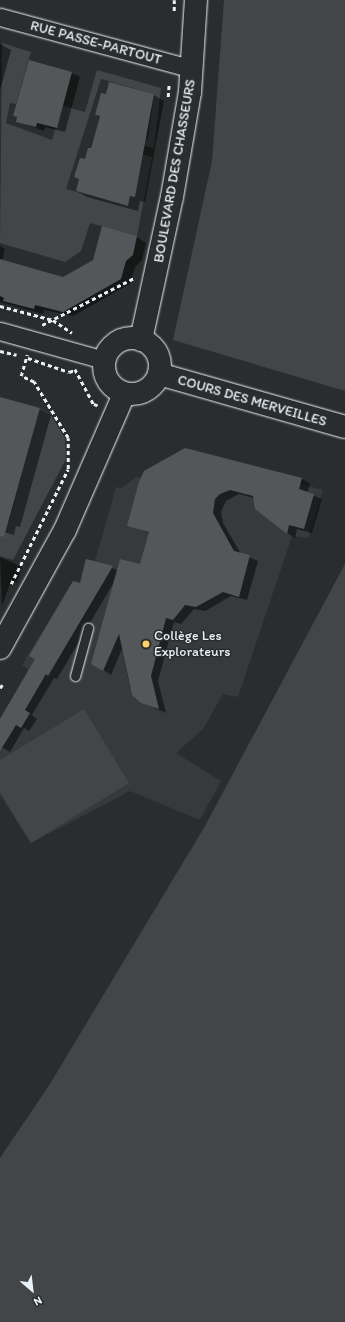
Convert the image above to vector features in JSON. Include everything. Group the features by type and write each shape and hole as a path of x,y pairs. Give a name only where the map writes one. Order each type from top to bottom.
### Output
{"street":[{"name":"BOULEVARD DES CHASSEURS","path":"141,340 172,197 193,69 196,0"},
{"name":"RUE PASSE-PARTOUT","path":"0,18 193,69"},
{"path":"0,331 104,360"},
{"path":"0,648 65,530 120,403 147,390 159,374 157,355 152,347 141,340 127,338 117,342 109,350 104,360 104,371 107,381 114,389 120,403"},
{"name":"COURS DES MERVEILLES","path":"159,374 345,427"}],"lane":[{"path":"75,676 88,628"}],"path":[{"path":"174,0 174,16"},
{"path":"167,104 172,63"},
{"path":"7,591 68,469 68,438 34,382 21,376 30,340 36,328 136,276"},
{"path":"0,306 53,320 79,339 75,370 94,404 120,403"},
{"path":"0,351 69,372 75,370"}],"shaded area":[{"path":"224,0 345,0 345,391 173,340 212,161"},
{"path":"2,43 31,52 16,104 10,103 6,123 52,140 63,106 85,112 97,70 161,88 154,148 140,145 141,138 148,139 154,94 101,79 66,189 128,206 134,152 152,157 137,236 90,223 81,251 65,262 0,243"},
{"path":"40,408 50,414 65,438 66,459 13,560 0,556 0,529 3,529 9,521"},
{"name":"Collège Les Explorateurs","path":"185,448 302,478 301,484 323,490 308,538 292,536 238,697 223,694 203,729 176,753 221,781 200,820 130,791 31,843 0,795 0,719 26,674 28,669 22,665 73,581 80,583 86,559 95,561 116,487 122,488 136,477 141,478 144,471"},
{"path":"345,564 345,1322 0,1322 0,1158 50,1084 205,826"},
{"path":"84,709 129,783 31,843 0,792 0,760"}],"building":[{"path":"29,60 72,72 57,128 37,123 36,127 16,122 17,117 13,116"},
{"path":"109,82 154,94 135,197 130,196 128,206 76,191 79,179 74,177 80,158 85,159 88,148 91,148 100,116 95,115 101,93 106,94"},
{"path":"102,226 137,236 133,255 126,261 121,279 63,312 35,305 34,309 3,301 4,298 0,296 0,259 63,277 93,260"},
{"path":"0,397 40,408 4,537 0,536"},
{"path":"185,448 302,478 299,489 314,494 304,529 289,525 287,534 255,509 253,496 230,490 220,494 215,499 213,513 234,551 250,555 239,597 223,592 196,607 185,605 173,620 166,618 151,676 159,709 141,703 132,695 119,634 103,671 91,664 120,559 140,564 149,532 127,526 139,482 144,471"},
{"path":"86,559 113,566 48,676 46,674 25,710 30,713 21,728 16,725 0,751 0,719 35,659 29,656 73,581 80,583"}],"place":[{"name":"Collège Les Explorateurs","path":"146,644"}]}
